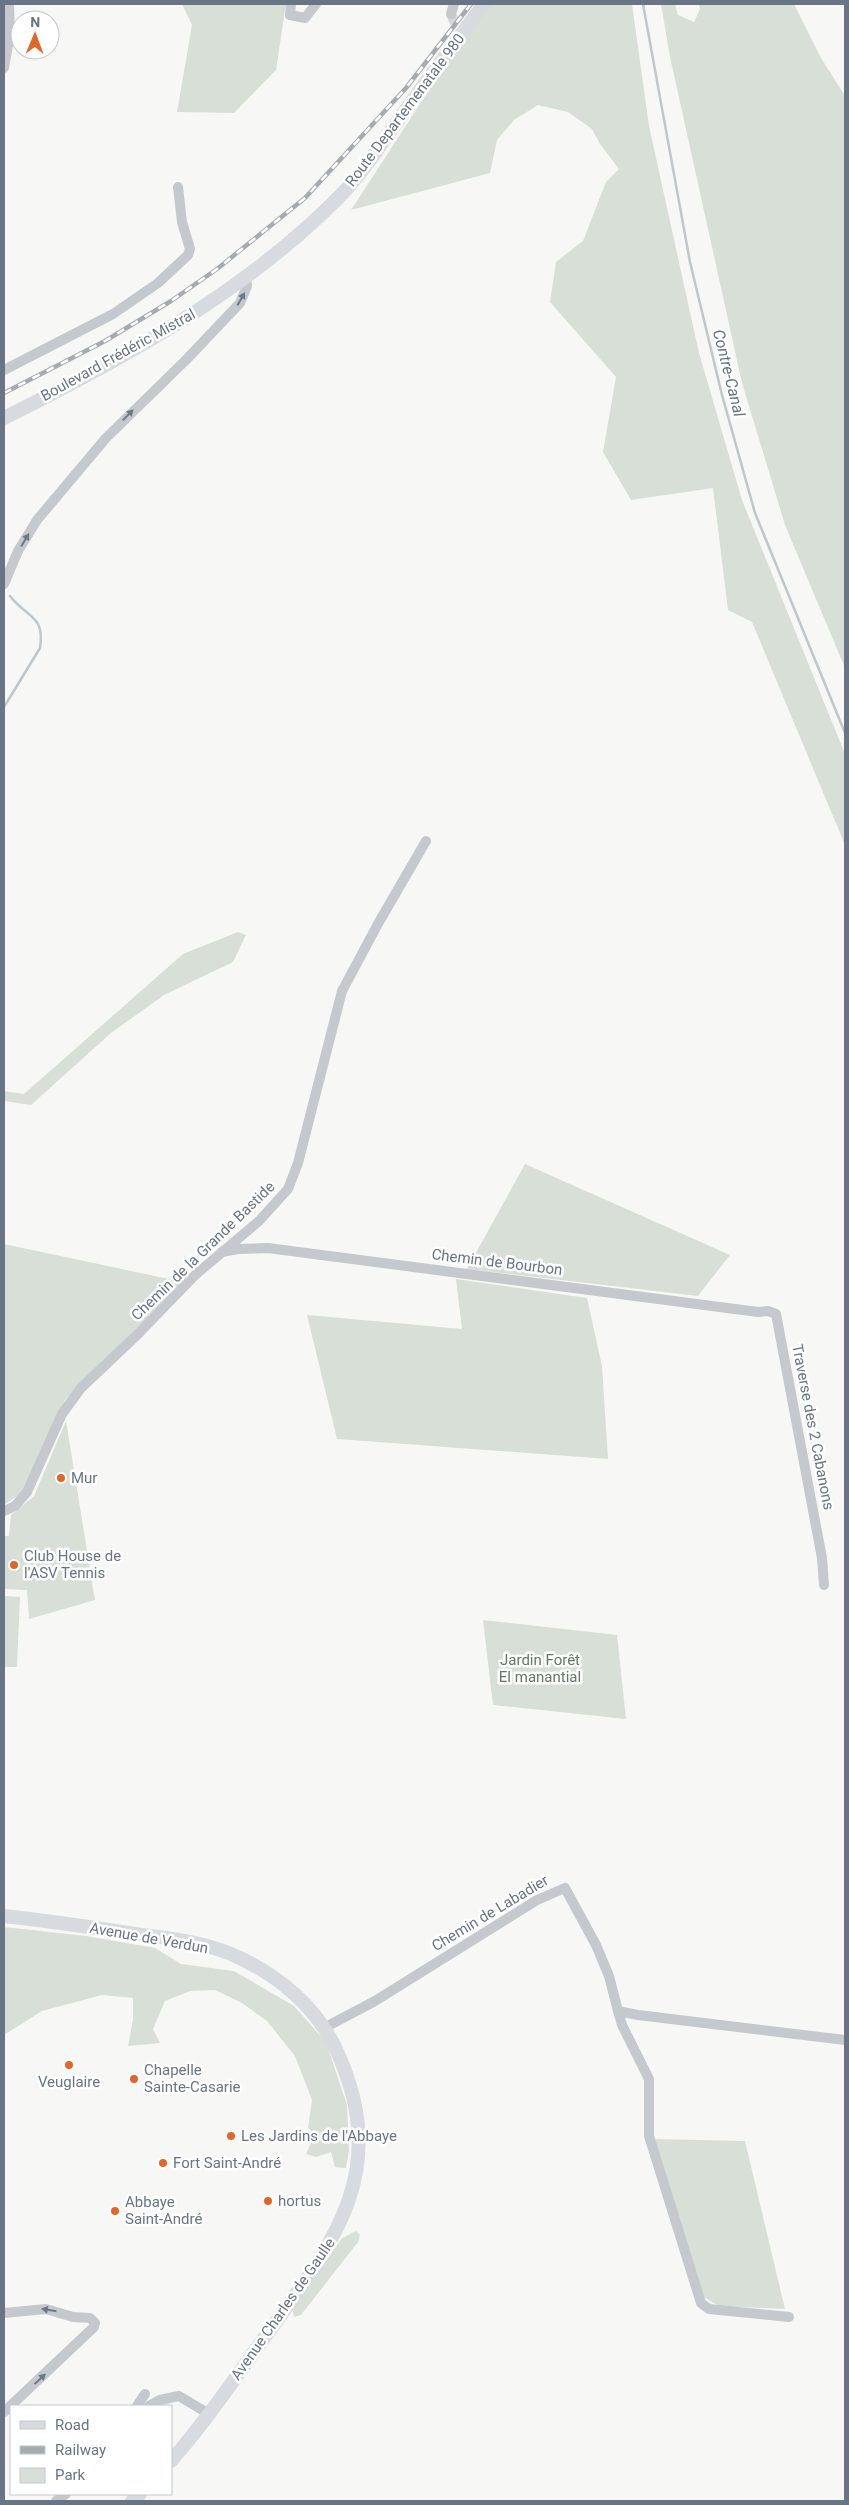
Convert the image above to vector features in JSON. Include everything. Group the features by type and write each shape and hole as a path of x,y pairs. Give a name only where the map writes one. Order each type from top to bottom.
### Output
{"main road":[{"name":"Route Departemenatale 980","path":"231,289 284,248 349,186 459,31 484,4"},
{"name":"Boulevard Frédéric Mistral","path":"4,418 106,365 231,289"},
{"name":"Avenue de Verdun","path":"4,1915 184,1941 228,1953 262,1969 280,1981 312,2011 324,2028"},
{"name":"Avenue Charles de Gaulle","path":"172,2460 209,2414 323,2255 347,2207 358,2154 356,2106 344,2067 324,2028"}],"street":[{"path":"4,68 10,34 9,4"},
{"path":"291,4 290,15 305,18 316,4"},
{"path":"4,370 113,314 158,283 188,254 190,249 182,222 178,187"},
{"path":"4,584 18,551 37,520 106,438 186,360 240,303 247,286 246,278"},
{"name":"Chemin de la Grande Bastide","path":"4,1510 15,1506 27,1492 62,1414 81,1388 138,1334 194,1276 259,1221 288,1189 300,1153 342,991 426,841"},
{"name":"Chemin de Bourbon","path":"222,1252 238,1248 268,1248 594,1289 758,1312 768,1311"},
{"name":"Traverse des 2 Cabanons","path":"768,1311 776,1314 822,1558 824,1585"},
{"name":"Chemin de Labadier","path":"324,2028 375,2000 537,1900 565,1888 596,1945 609,1976 618,2011"},
{"path":"789,2317 709,2309 701,2303 649,2136 649,2079 622,2025 618,2011 638,2016 845,2040"},
{"path":"4,2313 46,2309 73,2317 93,2319 94,2327 11,2405"},
{"path":"138,2405 146,2394"},
{"path":"151,2405 160,2400 179,2396 209,2414"}],"green space":[{"path":"182,4 286,4 276,70 234,113 177,112 192,25"},
{"path":"491,4 632,4 649,126 699,353 742,500 845,754 845,845 752,622 728,610 713,488 631,500 603,452 616,377 550,302 556,262 583,241 606,182 619,169 600,144 592,129 568,112 538,105 514,120 497,140 490,173 351,210 442,70"},
{"path":"661,4 675,4 678,15 694,22 700,9 699,4 794,4 821,58 845,96 845,668 785,525 742,383 670,57"},
{"path":"238,932 246,935 233,962 164,995 111,1033 31,1105 4,1101 4,1091 24,1094 183,954"},
{"path":"525,1164 730,1255 698,1296 467,1269"},
{"path":"4,1244 183,1282 65,1400 32,1478 24,1491 4,1505"},
{"path":"456,1279 587,1298 602,1366 608,1459 337,1439 307,1315 462,1329"},
{"path":"66,1421 95,1600 29,1619 27,1590 4,1589 4,1536 9,1536 11,1515 34,1496"},
{"path":"4,1596 20,1597 17,1667 4,1667"},
{"name":"Jardin Forêt El manantial","path":"483,1620 617,1635 626,1719 493,1705"},
{"path":"4,1927 86,1936 155,1948 181,1964 234,1971 294,2006 326,2042 347,2105 349,2151 346,2168 335,2167 331,2152 316,2157 306,2154 315,2134 308,2128 312,2100 295,2056 267,2021 242,2003 215,1990 190,1991 165,2001 153,2029 160,2043 128,2046 133,2019 133,1998 102,1995 42,2011 4,2035"},
{"path":"653,2139 745,2141 785,2309 719,2306 704,2297"},
{"path":"356,2231 360,2235 358,2242 301,2315 294,2317 292,2308 342,2238"}],"waterway":[{"name":"Contre-Canal","path":"643,4 690,262 722,395 755,513 845,733"},
{"path":"4,707 40,648 41,637 40,629 34,618 10,596"}],"tunnel":[{"path":"451,14 457,28"}],"railway":[{"path":"4,393 105,341 171,301 217,269 305,198 406,88 471,4"}],"place":[{"name":"Mur","path":"61,1478"},
{"name":"Club House de l'ASV Tennis","path":"14,1565"},
{"name":"Veuglaire","path":"69,2065"},
{"name":"Chapelle Sainte-Casarie","path":"134,2079"},
{"name":"Les Jardins de l'Abbaye","path":"231,2136"},
{"name":"Fort Saint-André","path":"163,2163"},
{"name":"hortus","path":"268,2201"},
{"name":"Abbaye Saint-André","path":"115,2211"}]}
